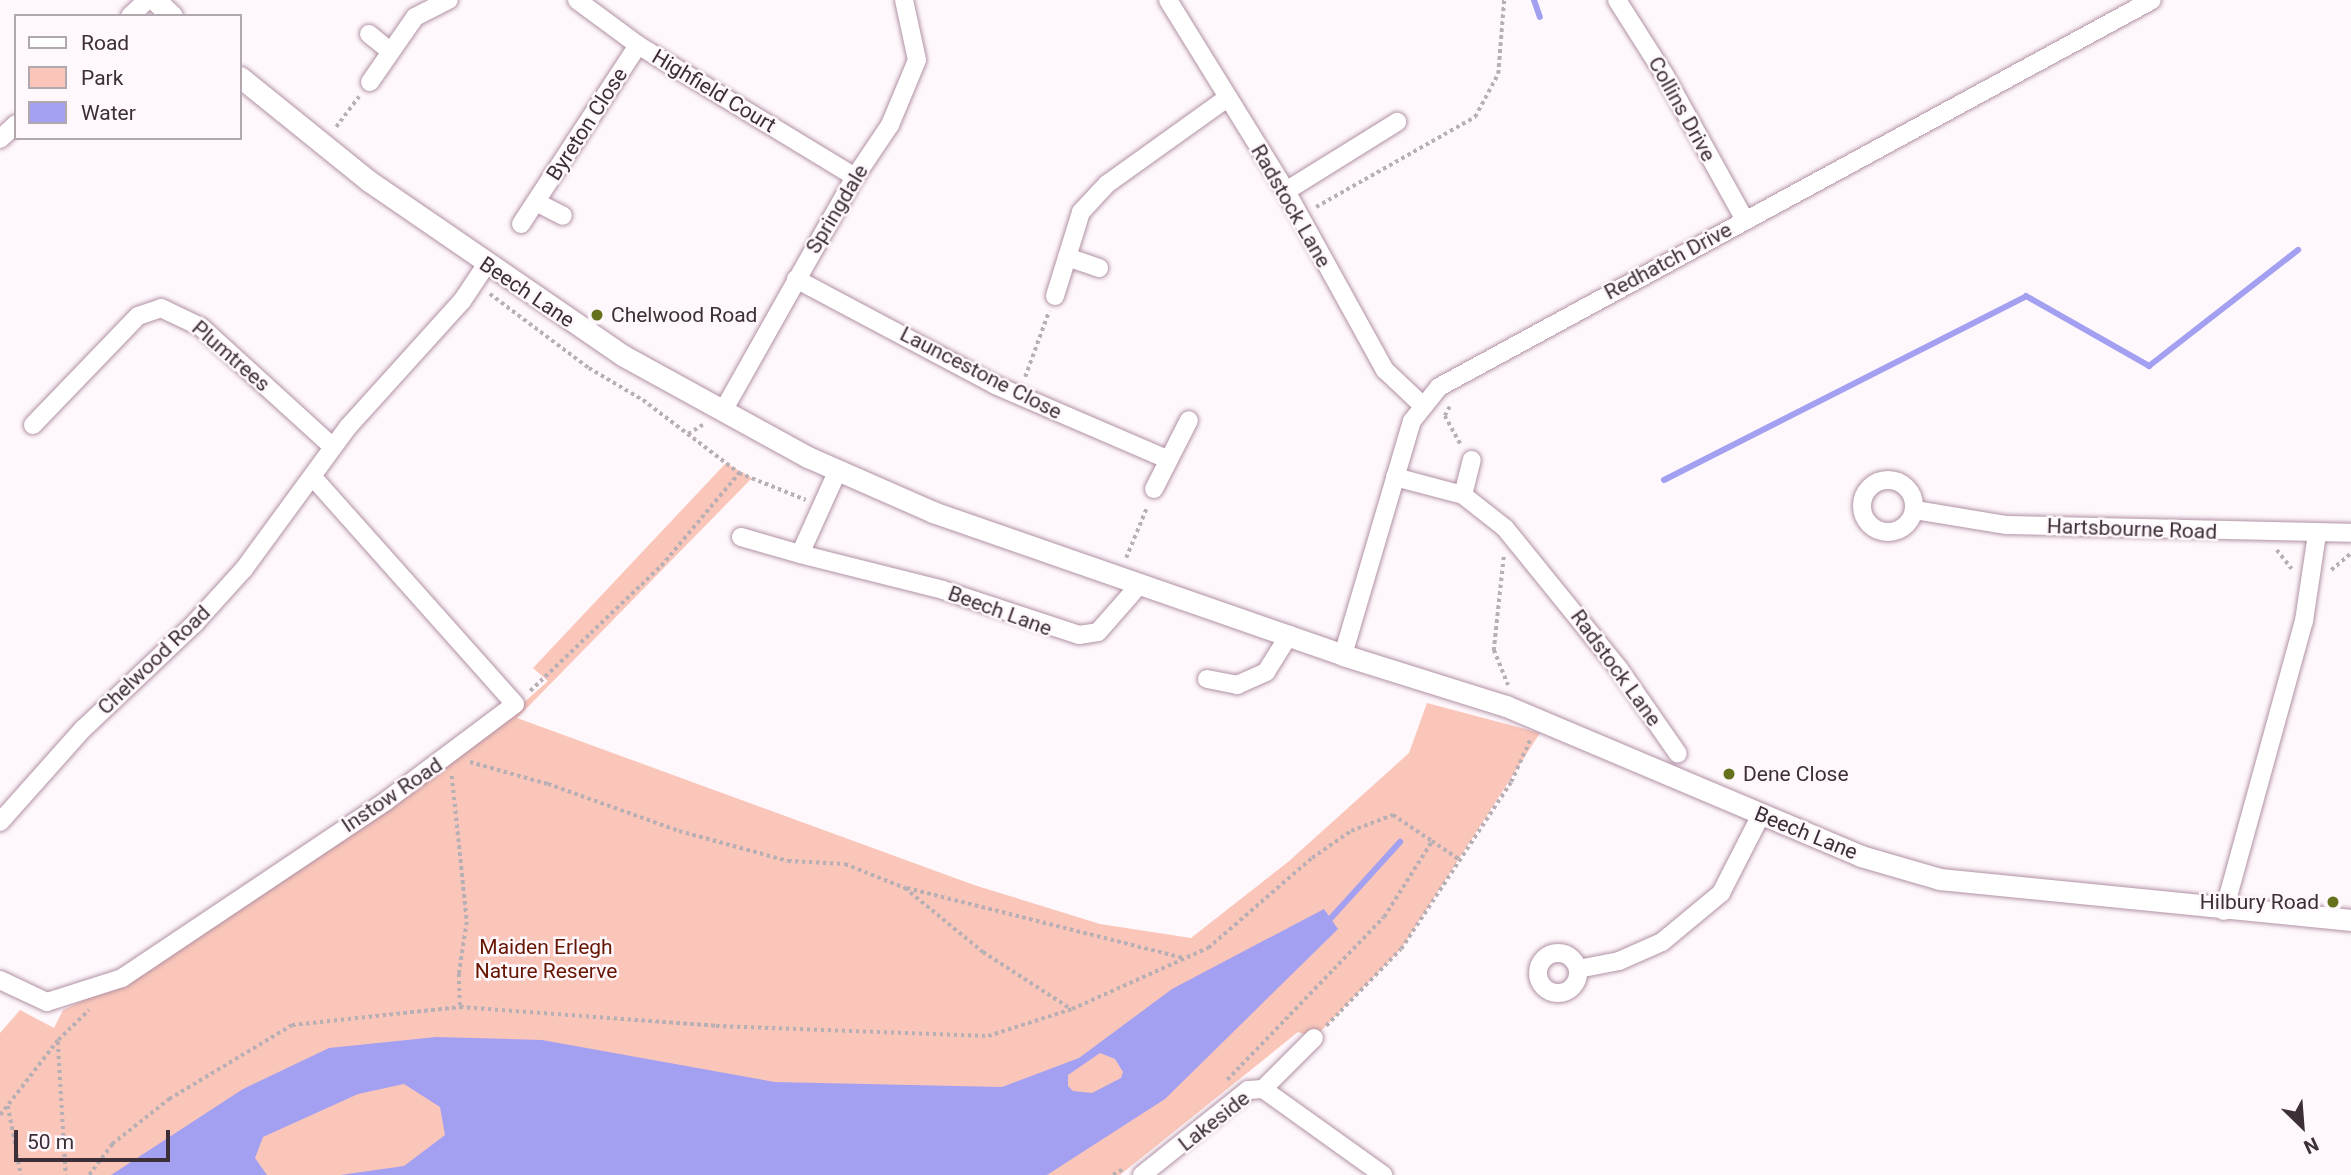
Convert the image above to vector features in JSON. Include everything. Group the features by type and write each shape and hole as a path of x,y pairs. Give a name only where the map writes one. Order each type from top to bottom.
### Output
{"street":[{"path":"132,14 147,0"},
{"path":"155,0 170,14"},
{"path":"370,82 415,17 449,0"},
{"name":"Highfield Court","path":"577,0 638,45 855,177"},
{"name":"Springdale","path":"723,411 855,177 890,125 918,60 904,0"},
{"name":"Radstock Lane","path":"1168,0 1286,191 1385,370 1422,405"},
{"name":"Redhatch Drive","path":"1343,655 1395,477 1422,405 1439,387 2152,0"},
{"name":"Collins Drive","path":"1624,2 1745,220"},
{"path":"369,34 391,52"},
{"name":"Byreton Close","path":"522,225 638,45"},
{"name":"Beech Lane","path":"242,79 323,146 486,265 624,356 838,470 933,512 1343,655 1506,706 1861,856 1940,879 2224,911 2351,920"},
{"path":"1055,296 1081,212 1107,184 1227,98"},
{"path":"1286,191 1397,122"},
{"path":"0,139 14,126"},
{"name":"Byreton Close","path":"536,202 563,216"},
{"path":"1067,257 1099,268"},
{"name":"Chelwood Road","path":"0,822 83,729 228,587 387,379 462,301 486,265"},
{"name":"Launcestone Close","path":"796,279 1019,395 1169,460"},
{"name":"Plumtrees","path":"33,425 138,316 161,309 201,327 333,447"},
{"path":"1154,489 1189,420"},
{"path":"1463,495 1472,460"},
{"path":"800,554 825,508 838,470"},
{"path":"313,477 515,704"},
{"name":"Radstock Lane","path":"1395,477 1463,495 1505,528 1545,574 1678,754"},
{"name":"Hartsbourne Road","path":"1914,510 2007,525 2351,533"},
{"path":"2224,911 2304,621 2317,534"},
{"name":"Beech Lane","path":"741,537 943,590 1079,635 1098,632 1140,584"},
{"path":"1207,679 1237,685 1266,672 1289,635"},
{"name":"Instow Road","path":"0,980 47,1002 122,978 448,756 515,704"},
{"path":"1578,969 1619,961 1672,934 1721,893 1761,815"},
{"name":"Lakeside","path":"1136,1170 1248,1090 1263,1089 1314,1038"},
{"path":"1263,1089 1383,1175"}],"path":[{"path":"1300,216 1475,117 1498,74 1504,0"},
{"path":"323,146 370,82"},
{"path":"490,294 589,368 643,400 739,473 825,508"},
{"path":"1019,395 1055,296"},
{"path":"1450,407 1445,416 1451,433 1472,460"},
{"path":"515,704 662,565 739,473"},
{"path":"1119,576 1154,489"},
{"path":"1504,552 1494,650 1510,690"},
{"path":"1314,1038 1401,948 1511,782 1535,731"},
{"path":"460,1007 459,974 467,922 448,756 548,784 679,831 788,861 845,864 905,888 1185,958"},
{"path":"89,1175 112,1144 169,1099 292,1025 460,1007 716,1026 988,1036 1072,1009 1208,948 1312,858 1351,831 1392,815 1460,860"},
{"path":"1226,1081 1384,917 1432,841"},
{"path":"905,888 984,952 1072,1009"},
{"path":"0,1115 58,1040 95,1004"},
{"path":"58,1040 66,1175"},
{"path":"8,1104 21,1175"},
{"path":"1113,1175 1136,1170"}],"green space":[{"name":"Maiden Erlegh Nature Reserve","path":"726,463 752,478 517,718 974,885 1100,924 1191,938 1288,862 1409,753 1427,703 1540,733 1401,949 1314,1038 1298,1032 1120,1175 0,1175 0,1033 20,1010 54,1028 63,1010 124,981 477,744 548,681 533,668"}],"water":[{"path":"1324,909 1338,929 1165,1099 1047,1175 340,1175 404,1166 445,1135 440,1107 404,1084 358,1094 263,1137 255,1158 267,1175 111,1175 243,1089 329,1048 436,1037 542,1040 775,1082 1002,1087 1079,1058 1172,989","holes":["1100,1053 1115,1059 1123,1072 1121,1078 1092,1093 1073,1091 1068,1086 1068,1075"]}],"waterway":[{"path":"1534,0 1540,17"},
{"path":"1664,480 2026,296 2149,366 2298,250"},
{"path":"1331,918 1400,842"}],"place":[{"name":"Chelwood Road","path":"597,315"},
{"name":"Dene Close","path":"1729,774"},
{"name":"Hilbury Road","path":"2333,902"}]}
